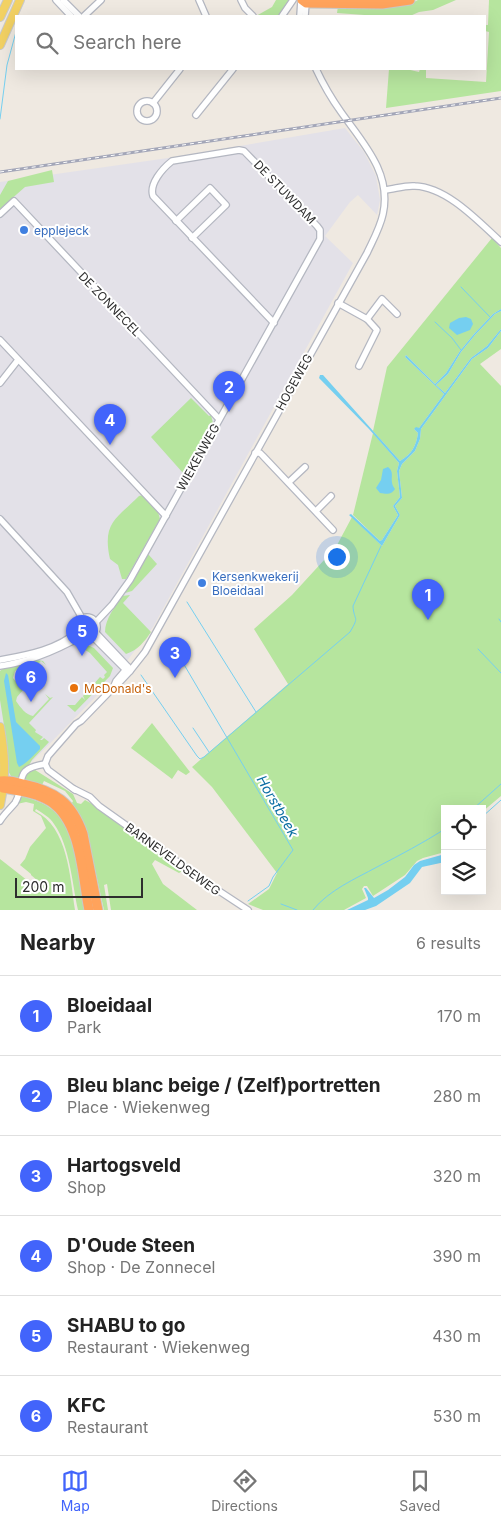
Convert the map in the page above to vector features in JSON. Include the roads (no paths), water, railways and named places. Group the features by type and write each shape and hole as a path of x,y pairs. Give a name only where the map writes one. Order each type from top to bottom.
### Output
{"highway":[{"path":"343,0 390,0"},
{"path":"304,1 382,4 410,0"},
{"path":"2,784 51,792 62,800 74,815 82,834 98,910"},
{"path":"19,787 51,802 60,809 66,818 74,834 89,910"}],"main road":[{"path":"0,18 8,0"},
{"path":"0,46 20,0"},
{"path":"0,727 4,754 0,805"}],"street":[{"path":"56,0 70,15"},
{"path":"63,0 78,15"},
{"path":"85,15 101,0"},
{"path":"199,0 206,15"},
{"path":"241,0 245,8 253,15"},
{"path":"283,15 293,0"},
{"path":"300,15 304,1"},
{"path":"304,1 305,15"},
{"path":"154,103 179,70"},
{"path":"196,115 232,70"},
{"name":"HOGEWEG","path":"45,764 48,756 76,724 81,721 112,688 116,681 145,652 381,224 385,202 381,172 331,98 317,70"},
{"name":"DE STUWDAM","path":"274,323 153,196 151,190 153,184 172,161 238,150 244,151 317,226 321,235"},
{"path":"384,190 416,186 436,190 453,200 501,242"},
{"path":"176,221 210,188 226,205 192,238"},
{"name":"DE ZONNECEL","path":"0,214 14,201 219,419"},
{"name":"WIEKENWEG","path":"96,622 112,606 126,586 274,323 321,235"},
{"path":"367,319 382,299 398,314"},
{"path":"338,303 367,319 377,330 359,366"},
{"path":"0,340 166,516"},
{"path":"0,383 18,360"},
{"path":"255,453 261,454 333,530"},
{"path":"289,482 304,467"},
{"path":"316,511 331,496"},
{"path":"0,519 66,592 82,618"},
{"path":"88,617 96,622 97,628 94,634 88,637 80,633 78,624 82,618 88,617"},
{"path":"0,660 31,654 64,642 80,633"},
{"path":"0,666 38,656 68,644 80,633"},
{"path":"94,634 128,669"},
{"path":"0,821 16,801 22,775 30,767 45,764"},
{"name":"BARNEVELDSEWEG","path":"45,764 48,770 83,797 99,806 213,888 248,910"}],"water":[{"path":"501,309 475,335 461,352 448,374 436,385 445,393 471,358 487,346 501,329 488,348 472,359 421,429 420,439 415,451 402,464 399,471 402,498 395,506 400,515 382,546 349,515 351,514 380,541 382,540 398,515 393,506 400,497 397,471 399,463 319,378 320,375 323,375 400,461 408,456 415,446 418,433 414,429 416,427 419,428 444,394 405,357 406,355 435,384 446,373 460,351 474,334 493,314"},
{"path":"466,317 471,319 473,324 470,330 457,335 449,328 450,323 459,318"},
{"path":"388,467 395,489 389,494 380,493 376,488 381,480 383,469"},
{"path":"6,673 8,675 16,722 40,746 40,749 32,757 19,767 4,681"},
{"path":"441,855 441,863 422,867 410,883 376,906 365,910 347,910 368,900 364,888 374,898 405,877 414,865 420,861"}],"waterway":[{"path":"0,119 7,65 15,36"},
{"path":"461,287 490,317"},
{"path":"435,322 452,338 461,350"},
{"path":"141,675 197,756 200,759 204,757 350,632 356,621 353,606 381,546"},
{"path":"187,602 256,712"},
{"path":"478,649 501,673"},
{"name":"Horstbeek","path":"179,656 293,850 273,877 269,886 248,901"},
{"path":"193,728 209,752"},
{"path":"477,805 501,784"},
{"path":"486,813 501,800"},
{"path":"313,910 319,903 343,886 441,831"},
{"path":"281,904 297,910"}],"railway":[{"path":"0,172 501,98"}],"place":[{"name":"epplejeck","path":"24,230"},
{"name":"Bleu blanc beige / (Zelf)portretten","path":"229,412"},
{"name":"D'Oude Steen","path":"110,445"},
{"name":"Kersenkwekerij Bloeidaal","path":"202,583"},
{"name":"Bloeidaal","path":"428,620"},
{"name":"SHABU to go","path":"82,656"},
{"name":"Hartogsveld","path":"175,678"},
{"name":"McDonald's","path":"74,688"},
{"name":"KFC","path":"31,702"}]}
